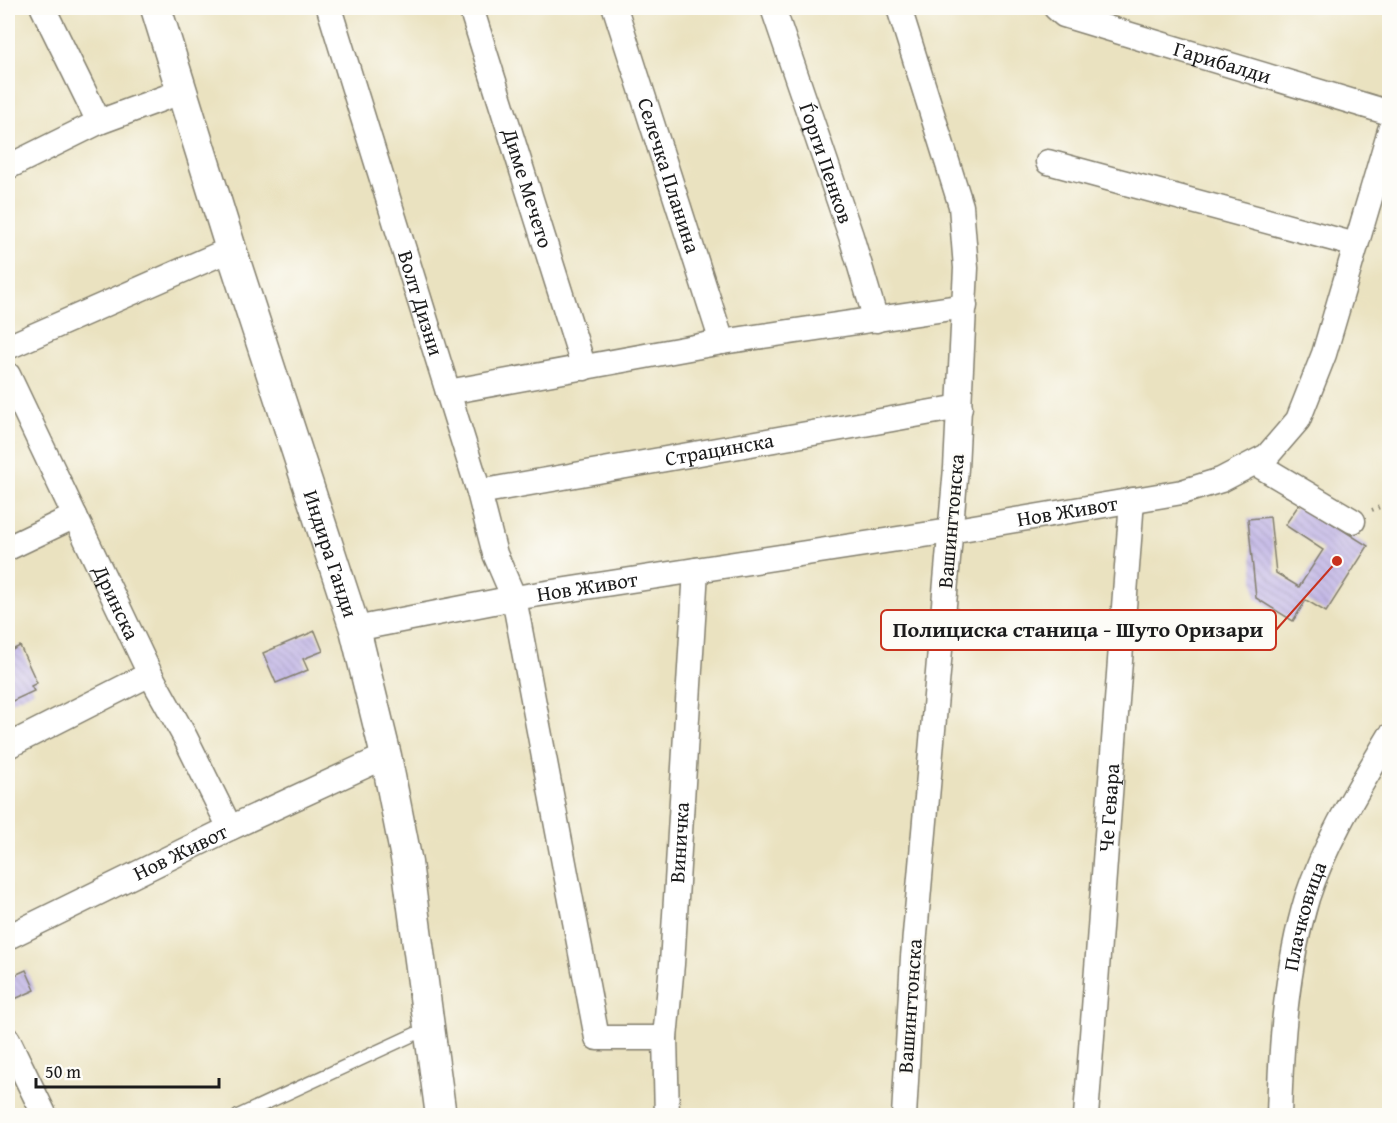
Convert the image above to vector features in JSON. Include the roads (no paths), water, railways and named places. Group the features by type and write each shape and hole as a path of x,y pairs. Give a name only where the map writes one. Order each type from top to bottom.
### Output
{"street":[{"path":"43,8 99,122"},
{"name":"Индира Ганди","path":"156,8 231,249 355,629 386,756 407,863 441,1116"},
{"name":"Волт Дизни","path":"329,8 479,492 495,555 514,598"},
{"name":"Диме Мечето","path":"471,8 584,368"},
{"name":"Селечка Планина","path":"615,8 722,342"},
{"name":"Ѓорги Пенков","path":"773,8 851,236 876,320"},
{"name":"Вашингтонска","path":"899,8 961,206 966,268 960,407 913,957 904,1116"},
{"name":"Гарибалди","path":"1056,8 1064,15 1389,113"},
{"path":"8,167 99,122 183,91"},
{"name":"Нов Живот","path":"355,629 514,598 950,531 1182,492 1221,480 1267,456 1298,420 1324,354 1389,130"},
{"path":"1048,162 1356,245"},
{"path":"8,347 231,249"},
{"path":"448,392 722,342 965,306"},
{"name":"Дринска","path":"8,375 150,674 185,737 230,828"},
{"name":"Страцинска","path":"479,492 960,407"},
{"path":"1255,463 1353,521"},
{"name":"Че Гевара","path":"1086,1116 1132,500"},
{"path":"8,548 75,516"},
{"name":"Виничка","path":"667,1116 665,1038 672,964 696,570"},
{"name":"Нов Живот","path":"514,598 597,1038 665,1038"},
{"path":"8,746 150,674"},
{"name":"Плачковица","path":"1279,1116 1285,1013 1307,899 1338,825 1389,736"},
{"name":"Нов Живот","path":"8,937 230,828 386,756"},
{"path":"8,1040 45,1116"}],"lane":[{"path":"238,1116 430,1027"}],"place":[{"name":"Полициска станица - Шуто Оризари","path":"1337,561"}]}
